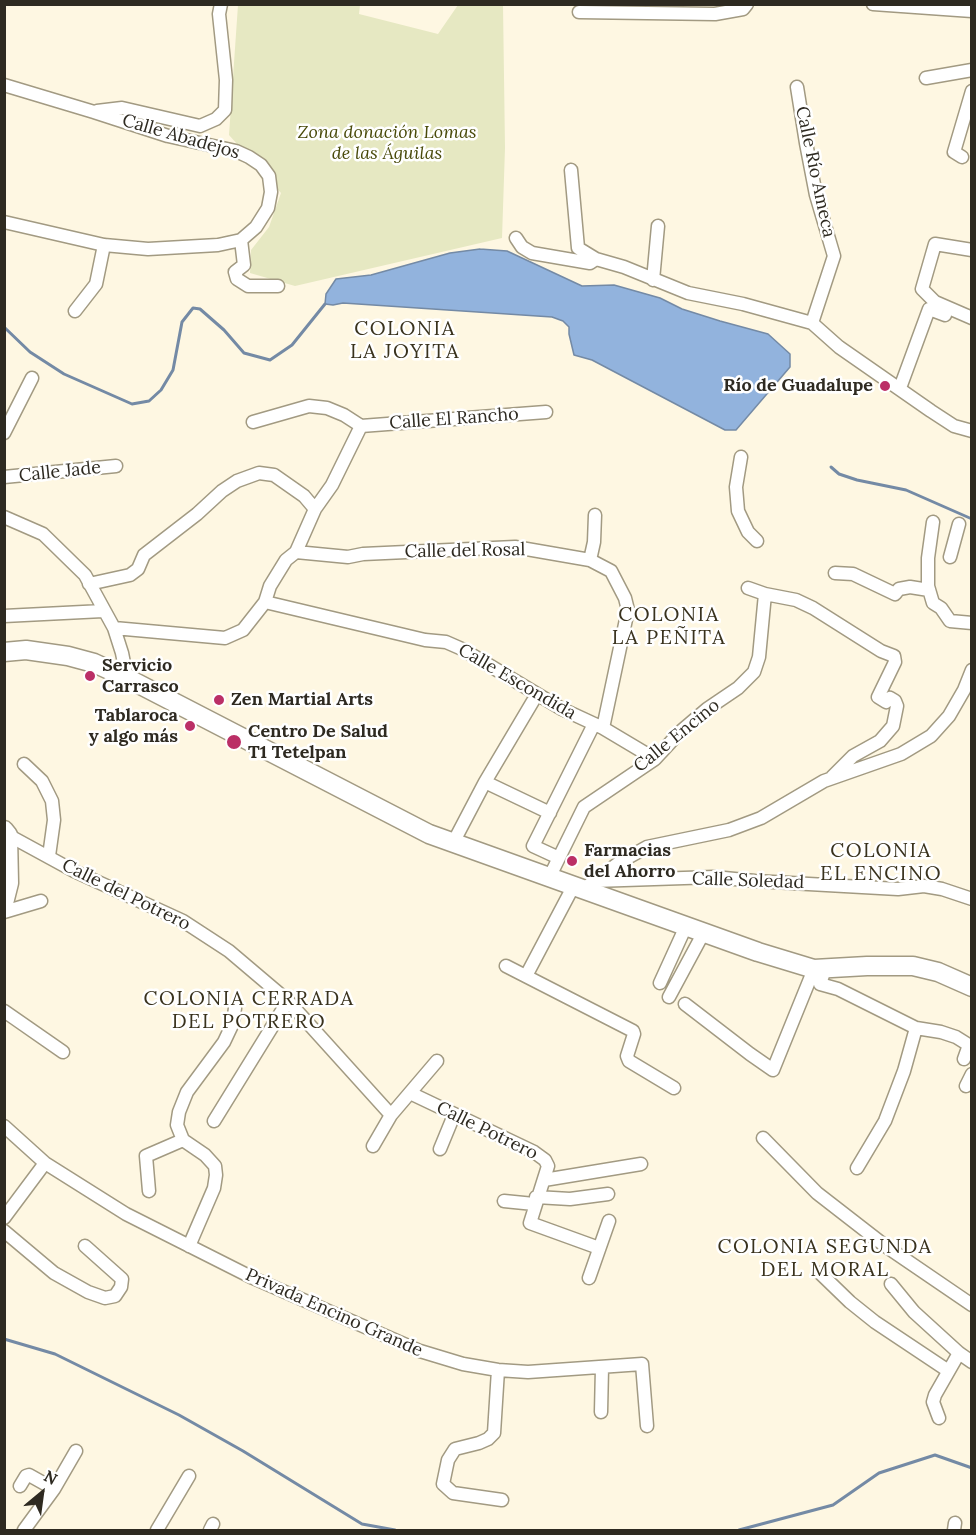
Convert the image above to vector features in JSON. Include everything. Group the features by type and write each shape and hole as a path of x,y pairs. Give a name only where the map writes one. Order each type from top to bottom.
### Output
{"main road":[{"path":"4,652 26,650 68,656 94,663 418,829 549,879 583,886 758,952 820,969 913,966 938,972 972,987"},
{"path":"4,903 9,883 6,832"}],"street":[{"path":"94,112 122,108 200,126 216,119 225,110 226,81 219,14 221,4"},
{"path":"579,12 714,14 743,9 747,4"},
{"path":"873,4 972,10"},
{"path":"926,78 972,70"},
{"name":"Calle Abadejos","path":"4,85 168,136 236,151 249,157 261,165 269,176 271,192 268,208 256,228 241,240"},
{"name":"Calle Río Ameca","path":"797,87 816,195 834,256 812,323"},
{"path":"962,154 972,92"},
{"path":"571,170 578,248 596,259 624,267 688,292 812,323 839,347 954,426 972,431"},
{"path":"4,222 104,245 148,249 219,245 241,240 244,265 235,272 237,279 248,286 278,286"},
{"path":"653,280 658,226"},
{"path":"516,238 522,247 532,253 590,263 596,259"},
{"path":"972,250 935,244 922,289 934,302 972,318"},
{"path":"75,311 96,284 104,245"},
{"path":"900,388 929,309 972,324"},
{"path":"4,433 32,378"},
{"path":"114,628 225,638 243,630 265,602 270,586 286,560 296,552 315,509 332,485 361,426 327,408 309,406 253,422"},
{"name":"Calle El Rancho","path":"361,426 546,412"},
{"path":"741,457 736,487 738,511 748,532 756,541"},
{"name":"Calle Jade","path":"4,477 116,466"},
{"path":"89,584 130,575 138,569 144,555 222,491 237,481 259,473 274,475 304,496 315,509"},
{"path":"590,560 594,542 595,516"},
{"path":"4,517 43,534 85,575 114,628 127,678"},
{"path":"933,522 928,558 929,590 933,603 941,608 950,621 972,622"},
{"path":"950,557 959,524"},
{"name":"Calle del Rosal","path":"296,552 348,557 363,554 515,547 590,560 611,571 625,598 628,610 598,726 533,846 559,858"},
{"path":"835,573 853,574 895,594 899,589 910,587 929,590"},
{"path":"748,588 796,600 813,608 881,651 894,656 895,662 878,697 886,702 890,698 895,701 897,706 893,726 880,741 854,756 829,780"},
{"name":"Calle Encino","path":"549,879 584,807 655,759 680,732 738,688 754,672 759,657 765,594"},
{"name":"Calle Escondida","path":"265,602 425,640 446,642 655,759"},
{"path":"4,616 103,611"},
{"path":"526,976 583,886 647,847 740,826 761,818 829,780 892,758 931,736 949,716 972,670"},
{"path":"453,843 485,782 533,701"},
{"path":"24,764 42,780 51,801 54,820 49,856"},
{"path":"485,782 550,813"},
{"name":"Calle del Potrero","path":"6,832 110,888 183,921 229,951 288,1001 391,1115"},
{"name":"Calle Soledad","path":"583,886 714,877 898,889 924,886 942,889 972,899"},
{"path":"4,912 41,901"},
{"path":"660,983 686,926"},
{"path":"669,997 704,932"},
{"path":"506,966 633,1031 627,1059 674,1088"},
{"path":"820,969 820,984 838,988 916,1029 941,1032 970,1046 964,1059"},
{"path":"685,1004 773,1070 820,969"},
{"path":"214,1121 288,1001"},
{"path":"189,1246 214,1188 216,1175 215,1166 205,1155 183,1140 177,1125 179,1112 187,1092 224,1042 233,1023 235,1008"},
{"path":"4,1011 63,1052"},
{"path":"857,1168 885,1121 904,1071 916,1029"},
{"path":"373,1146 391,1115 437,1061"},
{"path":"966,1086 972,1074"},
{"name":"Calle Potrero","path":"410,1093 534,1152 545,1160 548,1166 544,1180"},
{"path":"440,1149 454,1115"},
{"name":"Privada Encino Grande","path":"4,1126 45,1163 126,1214 253,1278 420,1351 463,1364 528,1372 642,1364 647,1426"},
{"path":"763,1138 817,1193 884,1245 972,1305"},
{"path":"149,1191 146,1156 183,1140"},
{"path":"4,1218 45,1163"},
{"path":"599,1248 530,1224 535,1201 544,1180 641,1164"},
{"path":"504,1201 570,1199 608,1194"},
{"path":"589,1278 609,1221"},
{"path":"4,1231 54,1273 88,1292 105,1298 116,1296 122,1279 85,1246"},
{"path":"820,1273 875,1322 948,1370"},
{"path":"891,1284 914,1312 972,1362"},
{"path":"939,1418 933,1402 959,1353"},
{"path":"601,1412 602,1368"},
{"path":"498,1370 494,1432 488,1439 479,1443 455,1449 448,1460 443,1485 453,1493 502,1500"},
{"path":"24,1530 54,1489 76,1451"},
{"path":"20,1486 28,1475 54,1489"},
{"path":"157,1530 189,1476"}],"green space":[{"name":"Zona donación Lomas de las Águilas","path":"238,5 360,5 359,14 438,34 458,5 503,5 505,148 502,238 295,286 250,273 251,250 269,227 281,193 229,135"}],"water":[{"path":"480,249 507,251 582,286 614,285 660,298 682,309 768,334 790,354 790,367 736,430 725,430 592,360 574,355 569,327 563,321 552,317 343,303 325,304 326,294 336,279 371,275 450,253"}],"waterway":[{"path":"4,327 30,352 64,374 132,404 149,401 161,390 173,370 182,322 193,308 200,309 224,330 244,353 270,360 292,345 325,304"},
{"path":"831,467 839,474 857,480 906,490 972,519"},
{"path":"4,1339 55,1354 179,1415 243,1451 362,1524 395,1530"},
{"path":"739,1530 833,1505 879,1473 935,1455 972,1468"}],"place":[{"name":"Río de Guadalupe","path":"885,386"},
{"name":"Servicio Carrasco","path":"90,676"},
{"name":"Zen Martial Arts","path":"219,700"},
{"name":"Tablaroca y algo más","path":"190,726"},
{"name":"Centro De Salud T1 Tetelpan","path":"234,742"},
{"name":"Farmacias del Ahorro","path":"572,861"}],"district":[{"name":"COLONIA LA JOYITA","path":"405,340"},
{"name":"COLONIA LA PEÑITA","path":"669,626"},
{"name":"COLONIA EL ENCINO","path":"881,862"},
{"name":"COLONIA CERRADA DEL POTRERO","path":"249,1010"},
{"name":"COLONIA SEGUNDA DEL MORAL","path":"825,1258"}]}
